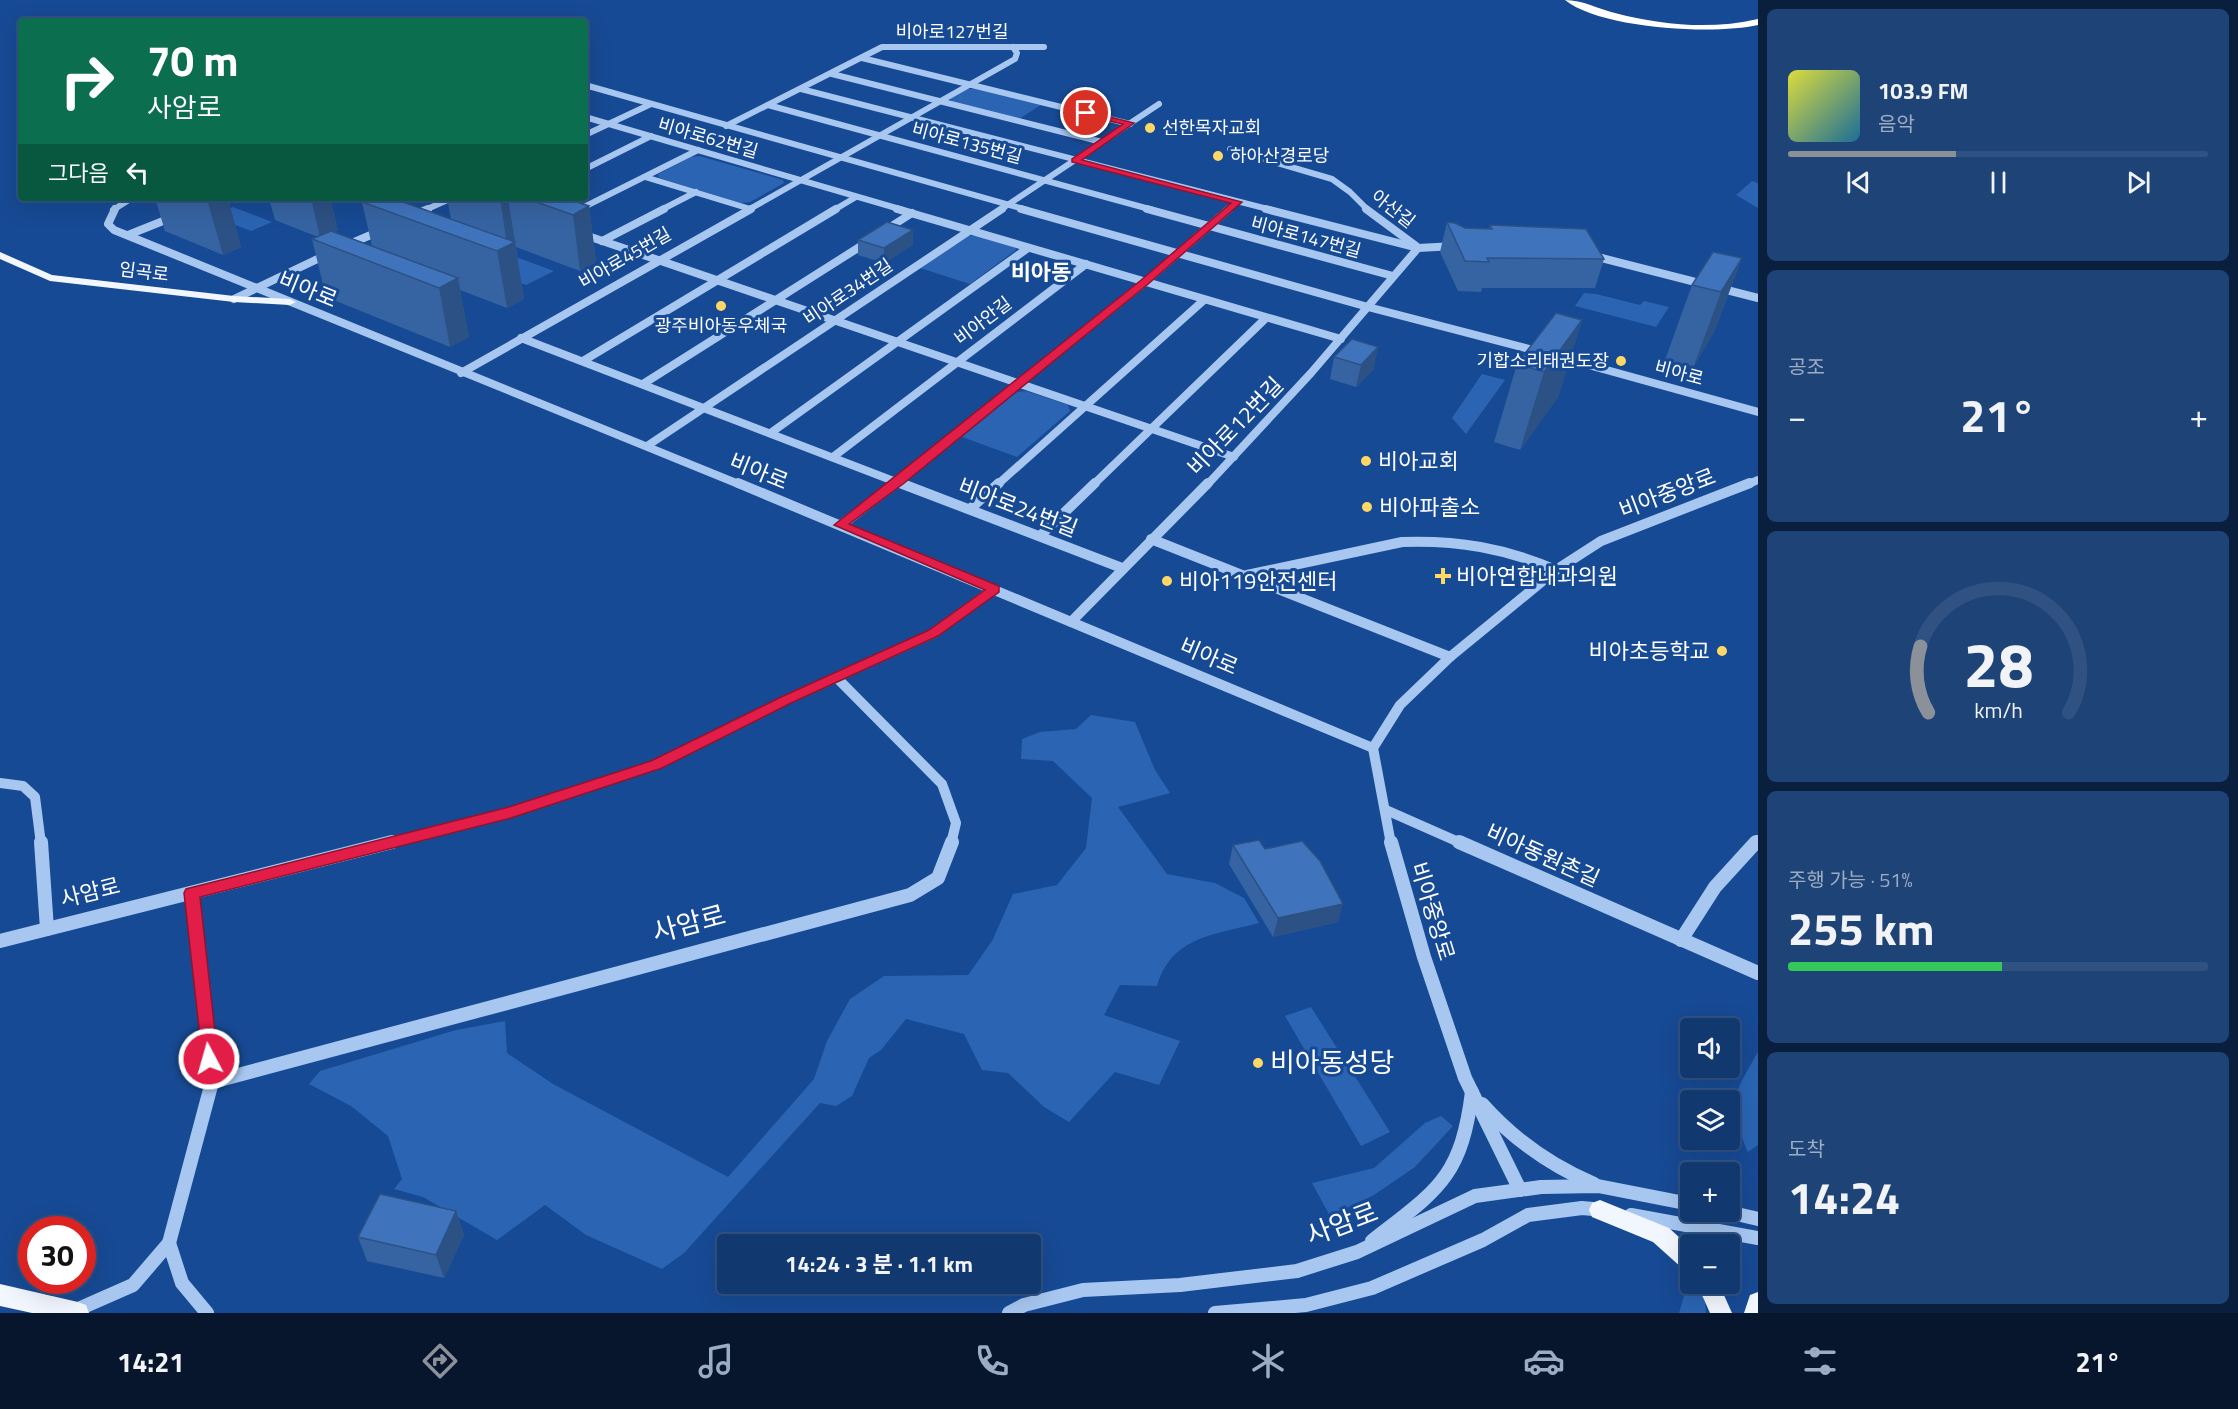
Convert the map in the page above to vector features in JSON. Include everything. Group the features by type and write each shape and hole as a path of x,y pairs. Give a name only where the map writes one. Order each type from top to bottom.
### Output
{"highway":[{"path":"1570,0 1593,10 1662,24 1728,26 1758,22"},
{"path":"1582,0 1628,16 1661,21 1725,23 1758,16"}],"main road":[{"name":"임곡로","path":"0,255 50,278 234,300 290,302"},
{"path":"1600,1210 1661,1236 1680,1252"},
{"path":"1712,1294 1721,1313"},
{"path":"0,1295 75,1312"},
{"path":"1755,1313 1758,1303"}],"street":[{"name":"비아로127번길","path":"726,126 882,47 1044,47"},
{"name":"비아로135번길","path":"840,157 1015,58 1017,53 1012,47"},
{"name":"비아로127번길","path":"862,58 967,85"},
{"path":"832,74 940,101"},
{"path":"967,85 1130,123"},
{"name":"비아로","path":"588,86 1368,307 1758,412"},
{"path":"801,89 910,118"},
{"name":"비아로135번길","path":"940,101 1102,142"},
{"name":"비아로62번길","path":"588,134 651,104"},
{"path":"1009,205 1159,104"},
{"path":"768,105 880,135"},
{"path":"588,118 608,124"},
{"name":"비아로135번길","path":"910,118 1075,160"},
{"name":"비아로62번길","path":"608,124 799,180"},
{"name":"비아로135번길","path":"880,135 1046,181"},
{"path":"588,167 651,136"},
{"name":"아산길","path":"1230,148 1332,179 1350,192 1375,218 1418,248 1441,245 1465,247"},
{"path":"573,214 698,150"},
{"name":"비아로45번길","path":"461,373 657,259 840,157"},
{"name":"비아로147번길","path":"1075,160 1418,248"},
{"path":"645,177 747,208"},
{"path":"799,180 1341,339"},
{"name":"비아로147번길","path":"1046,181 1393,276"},
{"path":"603,241 696,192"},
{"path":"583,361 856,197"},
{"name":"비아로","path":"127,201 114,208 108,216 108,224 114,230 461,373 840,525 1373,748"},
{"path":"402,220 445,201"},
{"name":"비아로147번길","path":"1179,252 1237,202"},
{"name":"비아로34번길","path":"647,446 1009,205"},
{"path":"128,235 182,213"},
{"path":"643,384 912,213"},
{"path":"234,300 393,225"},
{"name":"비아안길","path":"572,231 898,340 1234,457"},
{"name":"비아안길","path":"772,432 1028,248"},
{"name":"비아로12번길","path":"1071,622 1234,457 1341,339 1418,248"},
{"path":"840,525 899,481 1018,382 1144,283 1179,252"},
{"path":"1579,252 1758,298"},
{"name":"비아안길","path":"833,457 1086,264"},
{"path":"970,509 1204,300"},
{"path":"1040,536 1266,318"},
{"path":"521,338 899,481"},
{"name":"비아중앙로","path":"1520,1190 1472,1092 1424,957 1390,838 1373,748 1400,705 1450,657 1556,570 1601,541 1758,480"},
{"name":"비아로24번길","path":"899,481 1122,568"},
{"path":"1151,539 1450,657"},
{"path":"1247,575 1402,542 1421,541 1460,542 1500,548 1556,570"},
{"name":"사암로","path":"0,941 511,812 656,765 934,633 994,589"},
{"name":"사암로","path":"212,1083 910,895 938,878 949,855 956,823 942,784 837,678"},
{"path":"0,783 18,784 28,788 38,803 47,929"},
{"name":"비아동원촌길","path":"1386,810 1758,973"},
{"path":"1681,940 1704,900 1732,863 1758,840"},
{"path":"75,1312 133,1285 168,1243 212,1083 192,893"},
{"path":"1472,1092 1516,1141 1557,1169 1598,1186"},
{"path":"1357,1252 1441,1186 1452,1170 1467,1136 1472,1092"},
{"name":"사암로","path":"1010,1313 1024,1305 1083,1290 1180,1286 1297,1271 1357,1252 1475,1196 1520,1190 1598,1186 1680,1202"},
{"path":"1215,1313 1306,1305 1372,1288 1483,1240 1528,1215 1582,1208 1758,1238"},
{"path":"1740,1215 1758,1219"},
{"path":"168,1243 182,1283 207,1313"}],"shaded area":[{"path":"966,89 975,89 1041,105 1019,119 952,102 950,99"},
{"path":"699,156 783,180 784,183 750,202 740,203 659,178 658,174 691,157"},
{"path":"1752,181 1758,183 1758,208 1736,195"},
{"path":"233,207 272,222 251,231 212,216"},
{"path":"979,235 1015,246 1016,250 970,284 920,268 968,236"},
{"path":"505,253 554,271 526,285 477,267"},
{"path":"1584,293 1640,305 1644,301 1669,307 1656,327 1575,306"},
{"path":"1482,374 1505,380 1466,434 1452,418"},
{"path":"1026,391 1068,405 1070,411 1017,457 962,437 1017,392"},
{"path":"1091,715 1135,722 1155,770 1170,793 1118,807 1167,874 1215,883 1244,898 1259,923 1211,935 1184,947 1164,969 1157,986 1120,985 1104,1015 1180,1041 1159,1085 1115,1072 1069,1122 1044,1107 1008,1073 982,1070 964,1034 906,1019 881,1050 869,1058 852,1096 836,1106 820,1103 684,1253 662,1269 586,1235 545,1205 497,1240 423,1197 394,1189 402,1179 388,1136 351,1106 309,1084 320,1071 456,1030 505,1021 507,1053 553,1084 728,1177 814,1079 827,1041 850,999 884,976 968,975 992,941 1013,894 1057,885 1086,848 1092,798 1053,761 1021,759 1022,739 1040,732 1076,729"},
{"path":"1311,1007 1390,1132 1361,1146 1285,1016"},
{"path":"1758,1052 1758,1145 1748,1152 1740,1132 1740,1090 1738,1090"},
{"path":"1441,1116 1453,1126 1415,1167 1374,1195 1330,1216 1312,1183 1374,1168 1425,1123"},
{"path":"1683,1294 1704,1294 1706,1313 1679,1313"}],"building":[{"path":"400,201 515,242 497,251 362,202"},
{"path":"533,201 574,201 589,206 573,215"},
{"path":"887,222 913,230 884,248 858,240"},
{"path":"1447,222 1465,228 1492,229 1490,225 1586,229 1604,259 1487,258 1489,262 1465,261"},
{"path":"331,231 458,278 439,288 312,239"},
{"path":"1713,252 1742,258 1721,292 1692,285"},
{"path":"1556,313 1582,320 1544,372 1517,364"},
{"path":"1352,339 1378,347 1361,365 1334,357"},
{"path":"1259,840 1265,849 1302,841 1320,861 1343,904 1278,918 1233,845"},
{"path":"380,1194 456,1211 436,1255 358,1237"}],"place":[{"name":"선한목자교회","path":"1150,128"},
{"name":"하아산경로당","path":"1218,156"},
{"name":"광주비아동우체국","path":"721,306"},
{"name":"기합소리태권도장","path":"1621,361"},
{"name":"비아교회","path":"1366,461"},
{"name":"비아파출소","path":"1367,507"},
{"name":"비아연합내과의원","path":"1443,576"},
{"name":"비아119안전센터","path":"1167,581"},
{"name":"비아초등학교","path":"1722,651"},
{"name":"비아동성당","path":"1258,1063"}],"district":[{"name":"비아동","path":"1041,272"}],"route":[{"path":"209,1059 192,893 511,812 656,765 786,700 934,633 994,589 840,525 899,481 1018,382 1144,283 1237,202 1075,160 1130,123 1086,113"}]}
